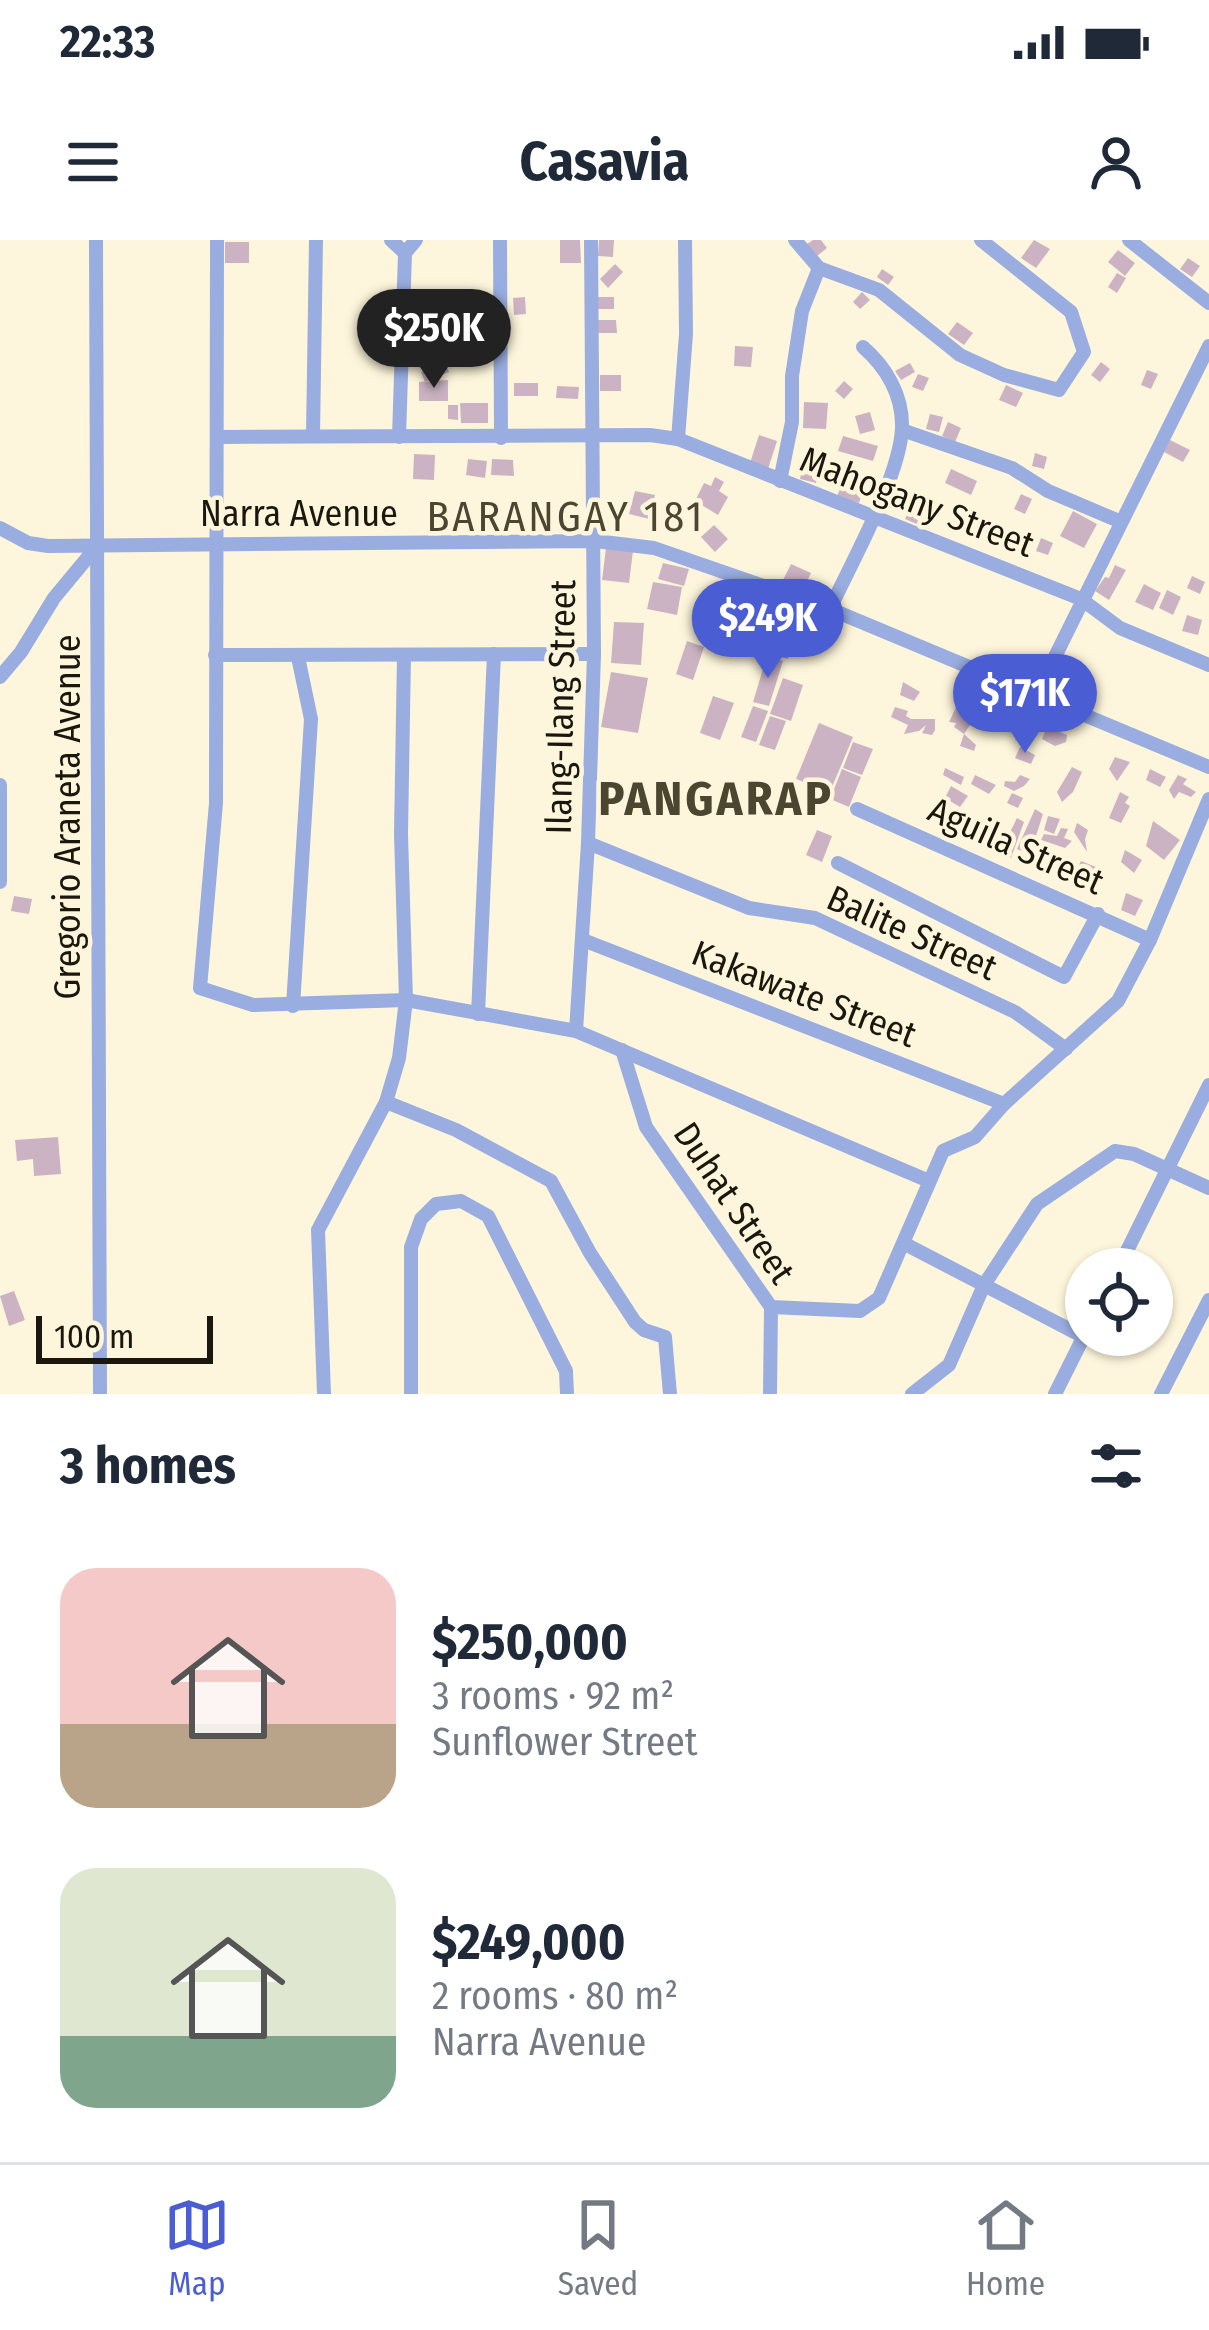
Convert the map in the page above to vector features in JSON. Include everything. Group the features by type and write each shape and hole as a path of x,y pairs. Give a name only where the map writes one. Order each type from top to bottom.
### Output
{"street":[{"name":"Gregorio Araneta Avenue","path":"96,240 100,1394"},
{"path":"217,240 216,803 200,988 253,1005 406,1000 576,1031 929,1181"},
{"path":"313,436 316,240"},
{"path":"391,240 405,253"},
{"path":"399,437 405,253 416,240"},
{"path":"500,240 501,438"},
{"name":"Ilang-Ilang Street","path":"576,1031 588,843 595,541 590,240"},
{"path":"678,439 686,334 685,240"},
{"path":"795,240 819,268 879,290 959,355 1004,375 1059,390 1084,352 1071,312 981,240"},
{"path":"1129,240 1209,303"},
{"path":"780,481 792,422 792,376 802,311 819,268"},
{"path":"1036,695 1209,346"},
{"path":"830,609 873,516 902,430 892,380 881,362 863,347"},
{"path":"902,430 1012,468 1048,491 1120,520"},
{"name":"Mahogany Street","path":"218,437 650,435 678,439 1081,599 1120,628 1208,662"},
{"name":"Narra Avenue","path":"0,528 39,545 595,541 654,548 830,609 1209,767"},
{"path":"0,676 98,545"},
{"path":"478,1014 494,654"},
{"path":"215,655 593,654"},
{"path":"324,1394 318,1230 386,1102 399,1058 406,1000 401,834 404,655"},
{"path":"292,1006 311,719 298,657"},
{"path":"0,785 0,882"},
{"path":"771,1307 860,1310 872,1306 905,1244 943,1151 975,1137 1004,1104 1118,1001 1150,940 1209,799"},
{"name":"Aguila Street","path":"857,809 1150,940"},
{"name":"Balite Street","path":"588,843 749,908 815,918 1015,1012 1066,1049"},
{"path":"838,863 1064,977 1098,914"},
{"name":"Kakawate Street","path":"583,940 1004,1104"},
{"name":"Duhat Street","path":"622,1050 646,1127 771,1307 770,1394"},
{"path":"1128,1248 1209,1084"},
{"path":"386,1102 456,1130 551,1181 635,1322 665,1337 670,1394"},
{"path":"912,1394 950,1365 984,1285 1037,1204 1115,1151 1134,1154 1209,1188"},
{"path":"412,1394 411,1247 421,1219 436,1204 460,1201 488,1216 566,1371 567,1394"},
{"path":"905,1244 1065,1324"},
{"path":"1162,1394 1209,1300"},
{"path":"1055,1394 1074,1356"}],"building":[{"path":"560,240 580,240 581,263 560,263"},
{"path":"599,240 614,240 613,257 598,256"},
{"path":"821,240 827,248 817,256 807,244"},
{"path":"1034,240 1050,249 1036,268 1021,258"},
{"path":"225,242 249,242 249,263 225,263"},
{"path":"1118,250 1135,263 1125,276 1108,262"},
{"path":"1188,258 1200,266 1192,277 1180,269"},
{"path":"615,264 623,272 608,288 600,279"},
{"path":"882,269 894,277 888,285 877,277"},
{"path":"1117,273 1126,278 1117,293 1108,287"},
{"path":"862,292 870,300 860,309 853,302"},
{"path":"525,297 526,314 514,315 513,298"},
{"path":"598,297 614,297 614,309 598,309"},
{"path":"597,320 616,320 617,333 597,333"},
{"path":"957,322 973,333 964,345 948,334"},
{"path":"735,346 753,347 751,367 734,366"},
{"path":"412,348 424,357 416,367 404,358"},
{"path":"440,351 449,372 425,382 421,372 431,368 426,358"},
{"path":"1101,362 1110,369 1100,382 1091,375"},
{"path":"910,363 915,372 901,380 895,371"},
{"path":"1147,370 1158,374 1151,389 1141,385"},
{"path":"918,374 929,378 923,391 912,387"},
{"path":"600,375 621,375 621,391 600,391"},
{"path":"448,380 448,401 419,401 419,382"},
{"path":"844,381 853,389 844,399 835,391"},
{"path":"514,383 538,383 538,396 514,396"},
{"path":"1006,385 1023,393 1016,407 999,400"},
{"path":"557,386 579,387 578,399 556,398"},
{"path":"804,402 828,403 826,429 803,428"},
{"path":"460,403 488,403 488,423 461,423"},
{"path":"448,405 458,405 458,420 448,419"},
{"path":"870,412 875,430 860,434 855,416"},
{"path":"930,414 943,417 939,432 926,429"},
{"path":"948,422 961,428 955,442 942,436"},
{"path":"759,435 777,441 768,469 750,463"},
{"path":"843,436 878,446 873,461 838,451"},
{"path":"1170,440 1190,450 1183,462 1164,452"},
{"path":"1035,453 1047,457 1044,469 1032,466"},
{"path":"414,454 435,455 434,480 413,479"},
{"path":"468,459 487,461 485,478 466,475"},
{"path":"492,459 513,460 514,476 491,475"},
{"path":"804,460 821,463 816,483 800,479"},
{"path":"832,469 843,473 838,486 827,482"},
{"path":"951,469 977,481 971,495 945,483"},
{"path":"846,471 867,478 859,503 837,497"},
{"path":"715,477 724,482 719,491 728,497 718,515 695,501 704,483 711,486"},
{"path":"635,491 655,495 649,519 629,514"},
{"path":"1021,494 1032,499 1025,514 1014,509"},
{"path":"913,501 937,511 929,529 905,519"},
{"path":"1073,511 1097,524 1084,548 1060,536"},
{"path":"714,525 728,539 715,552 701,537"},
{"path":"1003,532 1016,537 1011,550 998,545"},
{"path":"1041,538 1053,543 1048,555 1036,551"},
{"path":"606,548 633,551 629,583 602,580"},
{"path":"663,563 689,569 684,586 658,579"},
{"path":"791,564 811,573 802,592 782,582"},
{"path":"1115,565 1126,570 1109,600 1095,591"},
{"path":"1192,576 1205,582 1200,594 1187,588"},
{"path":"653,582 682,587 677,615 647,609"},
{"path":"1144,584 1161,593 1153,610 1135,602"},
{"path":"1167,590 1181,597 1173,615 1159,608"},
{"path":"730,613 778,627 773,644 725,629"},
{"path":"1187,615 1202,620 1198,635 1182,631"},
{"path":"614,622 644,623 641,665 611,663"},
{"path":"781,632 795,636 788,659 774,655"},
{"path":"687,641 704,647 693,680 676,674"},
{"path":"767,656 783,661 769,706 753,702"},
{"path":"611,672 648,678 638,733 601,727"},
{"path":"783,678 803,685 791,721 770,714"},
{"path":"903,682 920,692 914,701 900,695"},
{"path":"962,695 979,702 970,720 981,726 970,725 964,734 949,722"},
{"path":"713,696 734,703 720,740 700,733"},
{"path":"753,706 768,711 756,742 741,737"},
{"path":"895,707 908,711 906,716 911,719 935,719 932,735 922,733 926,725 904,734 908,725 891,717"},
{"path":"770,716 786,721 775,750 759,745"},
{"path":"1026,717 1034,722 1025,743 1015,740"},
{"path":"819,723 853,737 830,792 796,779"},
{"path":"1047,727 1067,735 1066,742 1055,746 1042,739"},
{"path":"964,734 976,745 974,751 960,746"},
{"path":"853,742 873,749 862,775 843,768"},
{"path":"1020,747 1035,755 1031,764 1015,758"},
{"path":"1115,757 1130,762 1117,781 1109,769"},
{"path":"1072,767 1082,772 1073,792 1062,802 1057,792"},
{"path":"945,768 964,777 961,785 943,775"},
{"path":"842,769 861,777 849,807 830,799"},
{"path":"1150,769 1166,777 1160,787 1146,780"},
{"path":"975,775 996,785 989,794 971,784"},
{"path":"1020,775 1030,779 1024,786 1014,791 1004,786 1005,781 1015,782"},
{"path":"1178,775 1196,792 1191,797 1179,792 1174,799 1169,790"},
{"path":"951,786 968,796 960,807 945,798"},
{"path":"1120,792 1129,797 1125,803 1130,806 1121,823 1109,818"},
{"path":"1012,793 1023,798 1018,808 1007,803"},
{"path":"1035,809 1043,814 1034,842 1041,847 1033,856 1017,849"},
{"path":"1048,816 1060,819 1054,834 1044,830"},
{"path":"1017,818 1024,822 1011,858 1000,853"},
{"path":"1153,821 1180,840 1164,860 1146,846"},
{"path":"1077,823 1088,830 1087,852 1074,832"},
{"path":"1061,828 1068,829 1064,838 1072,841 1065,848 1041,840 1044,834 1057,836"},
{"path":"817,830 832,836 822,862 806,855"},
{"path":"1125,850 1142,860 1134,873 1121,862"},
{"path":"1081,861 1096,867 1088,887 1072,878"},
{"path":"1126,893 1143,900 1135,916 1121,910"},
{"path":"14,896 32,899 29,914 11,911"},
{"path":"58,1137 61,1174 34,1176 33,1159 17,1161 15,1140"},
{"path":"14,1291 25,1320 9,1326 0,1296"}],"district":[{"name":"BARANGAY 181","path":"566,517"},
{"name":"PANGARAP","path":"716,799"}]}
